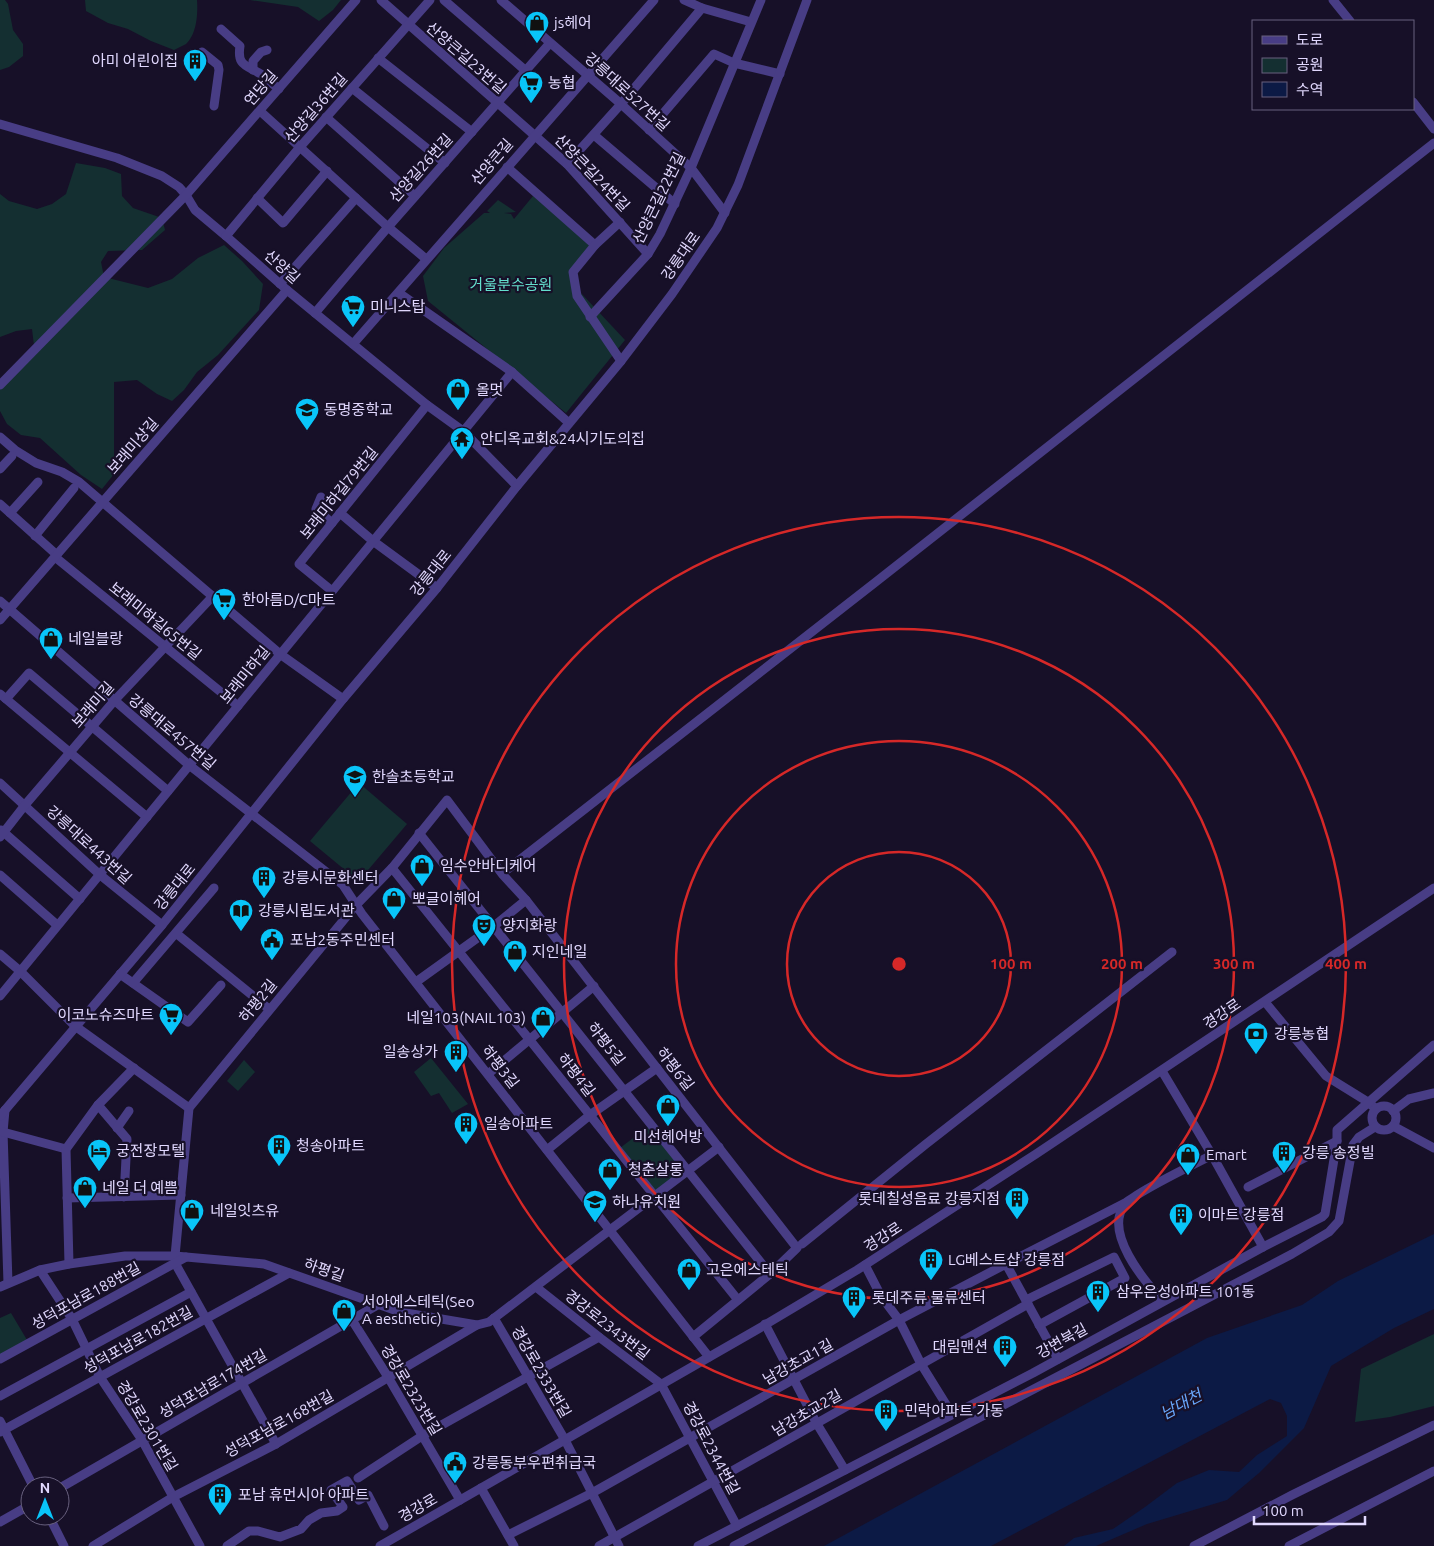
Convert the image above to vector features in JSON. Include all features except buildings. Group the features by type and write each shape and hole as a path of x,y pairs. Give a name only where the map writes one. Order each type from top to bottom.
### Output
{"street":[{"name":"연당길","path":"0,385 186,194 356,0"},
{"name":"산양큰길23번길","path":"381,0 497,103 535,134"},
{"name":"산양길36번길","path":"226,236 300,147 430,0"},
{"path":"444,0 526,71"},
{"name":"강릉대로527번길","path":"501,0 621,104 691,168 725,213"},
{"name":"산양큰길","path":"353,344 654,0"},
{"path":"684,0 702,8 751,22"},
{"name":"산양큰길22번길","path":"590,317 648,254 660,234 691,168 761,0"},
{"name":"강릉대로","path":"2,1112 162,925 343,699 437,588 516,486 622,361 694,262 725,213 807,0"},
{"path":"1333,0 1349,20"},
{"path":"567,164 594,136 702,8"},
{"path":"221,29 240,46 238,56 244,66 260,74 279,89"},
{"name":"산양길26번길","path":"315,314 388,227 550,43"},
{"path":"253,70 253,61 261,52 267,50"},
{"path":"202,52 218,65 214,106"},
{"path":"649,130 714,54 734,63 780,74"},
{"path":"378,58 472,132"},
{"path":"352,88 445,163"},
{"path":"1414,103 1434,129"},
{"path":"260,110 388,227 426,259"},
{"path":"326,117 415,196"},
{"name":"산양길","path":"0,124 117,158 162,176 186,194 195,210 283,287 427,405 463,431 516,486"},
{"name":"산양큰길24번길","path":"535,134 567,164 648,254"},
{"path":"594,136 674,204"},
{"path":"508,869 1434,143"},
{"path":"507,167 595,245"},
{"path":"257,198 283,223 327,171"},
{"name":"보래미상길","path":"0,620 103,501 356,198"},
{"path":"620,222 595,245 573,272 577,296 622,361"},
{"path":"399,293 512,372 569,423"},
{"name":"보래미하길","path":"0,996 512,372"},
{"name":"보래미하길79번길","path":"332,591 299,564 427,405"},
{"path":"0,436 16,450 36,463 62,472 79,482 280,654 343,699"},
{"path":"0,469 12,456"},
{"path":"10,513 38,482"},
{"path":"36,536 74,488"},
{"path":"321,497 316,509 332,523"},
{"name":"보래미하길65번길","path":"0,504 56,556 238,706"},
{"path":"340,513 373,541 437,588"},
{"name":"보래미길","path":"1,833 114,701 213,596"},
{"name":"강릉대로457번길","path":"0,601 189,765 252,813"},
{"path":"147,817 3,697 29,673 168,791"},
{"name":"강릉대로443번길","path":"0,783 99,874 162,925"},
{"name":"하평2길","path":"189,1108 356,905 392,868 447,800"},
{"name":"하평6길","path":"447,800 503,875 526,900 594,986 797,1248 770,1274 693,1337"},
{"name":"하평3길","path":"252,813 343,885 356,905 709,1357"},
{"path":"1,833 80,899"},
{"name":"하평5길","path":"419,833 770,1274"},
{"name":"하평4길","path":"392,868 738,1300"},
{"path":"0,875 57,925"},
{"path":"133,983 177,934 214,888"},
{"name":"경강로","path":"380,1546 865,1265 1162,1071 1434,888"},
{"path":"416,982 494,926 526,900"},
{"path":"177,934 269,1009"},
{"path":"802,1244 926,1144 1172,952"},
{"path":"0,954 20,971 75,1026 189,1108 175,1260 276,1444"},
{"path":"120,974 188,1022 221,985"},
{"path":"488,1074 594,986"},
{"path":"1265,1002 1326,1076 1376,1109"},
{"name":"강변북길","path":"698,1546 1058,1359 1263,1247 1322,1217 1325,1214 1338,1130 1434,1044"},
{"path":"69,1264 66,1149 98,1105 134,1068"},
{"path":"547,1150 590,1115 657,1068"},
{"path":"1162,1071 1212,1155 1263,1247"},
{"path":"1393,1111 1409,1099 1434,1093"},
{"path":"98,1105 126,1139 124,1197"},
{"path":"1387,1107 1393,1111 1396,1118 1393,1126 1386,1130 1375,1127 1372,1120 1376,1109 1387,1107"},
{"path":"2,1112 4,1285"},
{"path":"117,1128 129,1112"},
{"path":"1393,1126 1434,1148"},
{"path":"734,1546 1284,1259 1329,1232 1339,1221 1353,1145 1358,1137 1375,1127"},
{"path":"3,1132 66,1149"},
{"path":"1248,1187 1337,1141"},
{"path":"477,1325 490,1322 719,1147"},
{"name":"남강초교1길","path":"508,1536 592,1493 899,1320 1125,1203 1154,1185 1212,1155"},
{"path":"67,1198 181,1195"},
{"path":"1125,1203 1119,1219 1122,1245 1145,1282 1163,1301"},
{"name":"하평길","path":"4,1285 40,1270 69,1264 125,1256 175,1260 186,1257 264,1264 400,1312 477,1325"},
{"name":"남강초교2길","path":"599,1546 617,1542 714,1482 1027,1302 1114,1257 1125,1278 1039,1324"},
{"name":"성덕포남로188번길","path":"0,1360 175,1260"},
{"path":"1006,1264 1058,1359"},
{"path":"865,1265 881,1296 899,1320 921,1364 952,1414"},
{"name":"경강로2301번길","path":"40,1270 72,1320 100,1377 142,1440 200,1546"},
{"name":"성덕포남로182번길","path":"3,1431 289,1273"},
{"name":"경강로2343번길","path":"536,1287 661,1384"},
{"path":"0,1396 192,1292"},
{"name":"성덕포남로174번길","path":"70,1482 379,1304"},
{"name":"경강로2333번길","path":"494,1318 565,1440 617,1542"},
{"name":"경강로2323번길","path":"352,1320 388,1377 460,1500"},
{"path":"766,1324 817,1424 845,1470"},
{"name":"성덕포남로168번길","path":"93,1546 173,1497 276,1444 477,1325"},
{"path":"358,1478 422,1436 599,1337"},
{"name":"경강로2344번길","path":"661,1384 737,1526"},
{"path":"0,1420 3,1431 28,1476"},
{"path":"1194,1546 1434,1425"},
{"path":"1289,1546 1434,1471"},
{"path":"343,1507 331,1490 347,1481 358,1500"},
{"path":"481,1488 514,1546"},
{"path":"227,1546 249,1531 258,1531 280,1537 301,1529 320,1512 337,1511 368,1495 384,1526"},
{"path":"0,1522 20,1511"},
{"path":"54,1526 64,1546"}],"green space":[{"path":"0,0 5,0 8,4 13,30 23,44 23,56 9,67 0,70"},
{"path":"85,0 197,0 196,23 190,40 174,50 128,29 108,23 86,11"},
{"path":"250,0 341,0 333,10 319,21 298,7"},
{"path":"76,163 105,168 121,174 122,196 133,208 162,218 165,230 142,250 108,251 101,262 104,277 148,288 172,279 198,258 224,245 263,284 259,310 218,355 197,372 184,390 172,401 157,394 137,380 114,382 114,474 102,489 81,475 40,438 21,435 7,424 0,411 0,386 35,354 32,329 16,331 0,337 0,194 9,201 37,209 52,204 66,194"},
{"name":"거울분수공원","path":"533,196 593,246 577,272 580,292 625,340 566,413 428,301 423,276 444,248 484,213 490,213 487,211 498,200 516,212 504,213 511,214 514,219"},
{"path":"359,783 407,824 363,876 351,875 310,841"},
{"path":"431,1058 468,1104 452,1113 439,1093 431,1096 414,1072"},
{"path":"244,1060 255,1072 238,1091 227,1081"},
{"path":"649,1126 683,1169 655,1192 620,1148"},
{"path":"11,1313 27,1340 0,1355 0,1318"},
{"path":"1434,1334 1434,1406 1390,1417 1355,1422 1361,1369"}],"water":[{"name":"남대천","path":"1434,1234 1434,1309 1394,1328 1331,1366 1304,1428 1259,1473 1227,1500 1147,1524 1096,1546 1064,1546 1074,1538 1113,1529 1177,1483 1209,1470 1239,1472 1257,1455 1287,1436 1287,1416 1281,1403 1270,1399 991,1546 824,1546 1207,1338 1302,1305 1338,1281"}],"place":[{"name":"js헤어","path":"537,44"},
{"name":"아미 어린이집","path":"195,82"},
{"name":"농협","path":"531,104"},
{"name":"미니스탑","path":"353,328"},
{"name":"올멋","path":"458,411"},
{"name":"동명중학교","path":"307,431"},
{"name":"안디옥교회&24시기도의집","path":"462,460"},
{"name":"한아름D/C마트","path":"224,621"},
{"name":"네일블랑","path":"51,660"},
{"name":"한솔초등학교","path":"355,798"},
{"name":"임수안바디케어","path":"422,887"},
{"name":"강릉시문화센터","path":"264,899"},
{"name":"뽀글이헤어","path":"394,920"},
{"name":"강릉시립도서관","path":"241,932"},
{"name":"양지화랑","path":"484,947"},
{"name":"포남2동주민센터","path":"272,961"},
{"name":"지인네일","path":"515,973"},
{"name":"이코노슈즈마트","path":"171,1036"},
{"name":"네일103(NAIL103)","path":"543,1039"},
{"name":"강릉농협","path":"1256,1055"},
{"name":"일송상가","path":"456,1073"},
{"name":"미선헤어방","path":"668,1127"},
{"name":"일송아파트","path":"466,1145"},
{"name":"청송아파트","path":"279,1167"},
{"name":"궁전장모텔","path":"99,1172"},
{"name":"강릉 송정빌","path":"1284,1174"},
{"name":"Emart","path":"1188,1176"},
{"name":"청춘살롱","path":"610,1191"},
{"name":"네일 더 예쁨","path":"85,1209"},
{"name":"롯데칠성음료 강릉지점","path":"1017,1220"},
{"name":"하나유치원","path":"595,1223"},
{"name":"네일잇츠유","path":"192,1232"},
{"name":"이마트 강릉점","path":"1181,1236"},
{"name":"LG베스트샵 강릉점","path":"931,1281"},
{"name":"고은에스테틱","path":"689,1291"},
{"name":"삼우은성아파트 101동","path":"1098,1313"},
{"name":"롯데주류 물류센터","path":"854,1319"},
{"name":"서아에스테틱(Seo A aesthetic)","path":"344,1332"},
{"name":"대림맨션","path":"1005,1368"},
{"name":"민락아파트 가동","path":"886,1432"},
{"name":"강릉동부우편취급국","path":"455,1484"},
{"name":"포남 휴먼시아 아파트","path":"220,1516"}]}
